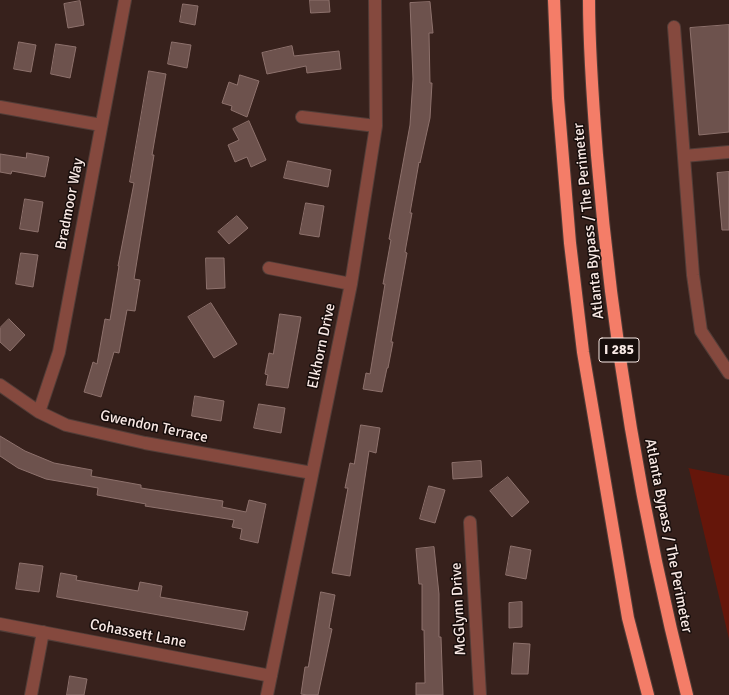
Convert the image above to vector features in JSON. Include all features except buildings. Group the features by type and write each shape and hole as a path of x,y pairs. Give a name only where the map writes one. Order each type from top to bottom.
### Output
{"highway":[{"name":"Atlanta Bypass / The Perimeter","path":"554,0 558,98 570,243 583,352 628,618 648,695"},
{"name":"Atlanta Bypass / The Perimeter","path":"588,0 596,139 613,310 640,479 657,567 687,695"}],"street":[{"name":"Bradmoor Way","path":"39,412 59,352 125,0"},
{"name":"Elkhorn Drive","path":"267,695 351,284 376,126 375,0"},
{"path":"674,27 693,275 701,331 729,373"},
{"path":"0,107 101,125"},
{"path":"302,117 376,126"},
{"path":"684,156 729,152"},
{"path":"269,268 351,284"},
{"name":"Gwendon Terrace","path":"0,386 39,412 66,425 138,441 312,473"},
{"name":"McGlynn Drive","path":"470,522 480,695"},
{"name":"Cohassett Lane","path":"0,624 271,676"},
{"path":"31,695 43,632"}],"shaded area":[{"path":"688,468 729,476 729,639 689,469"}]}
